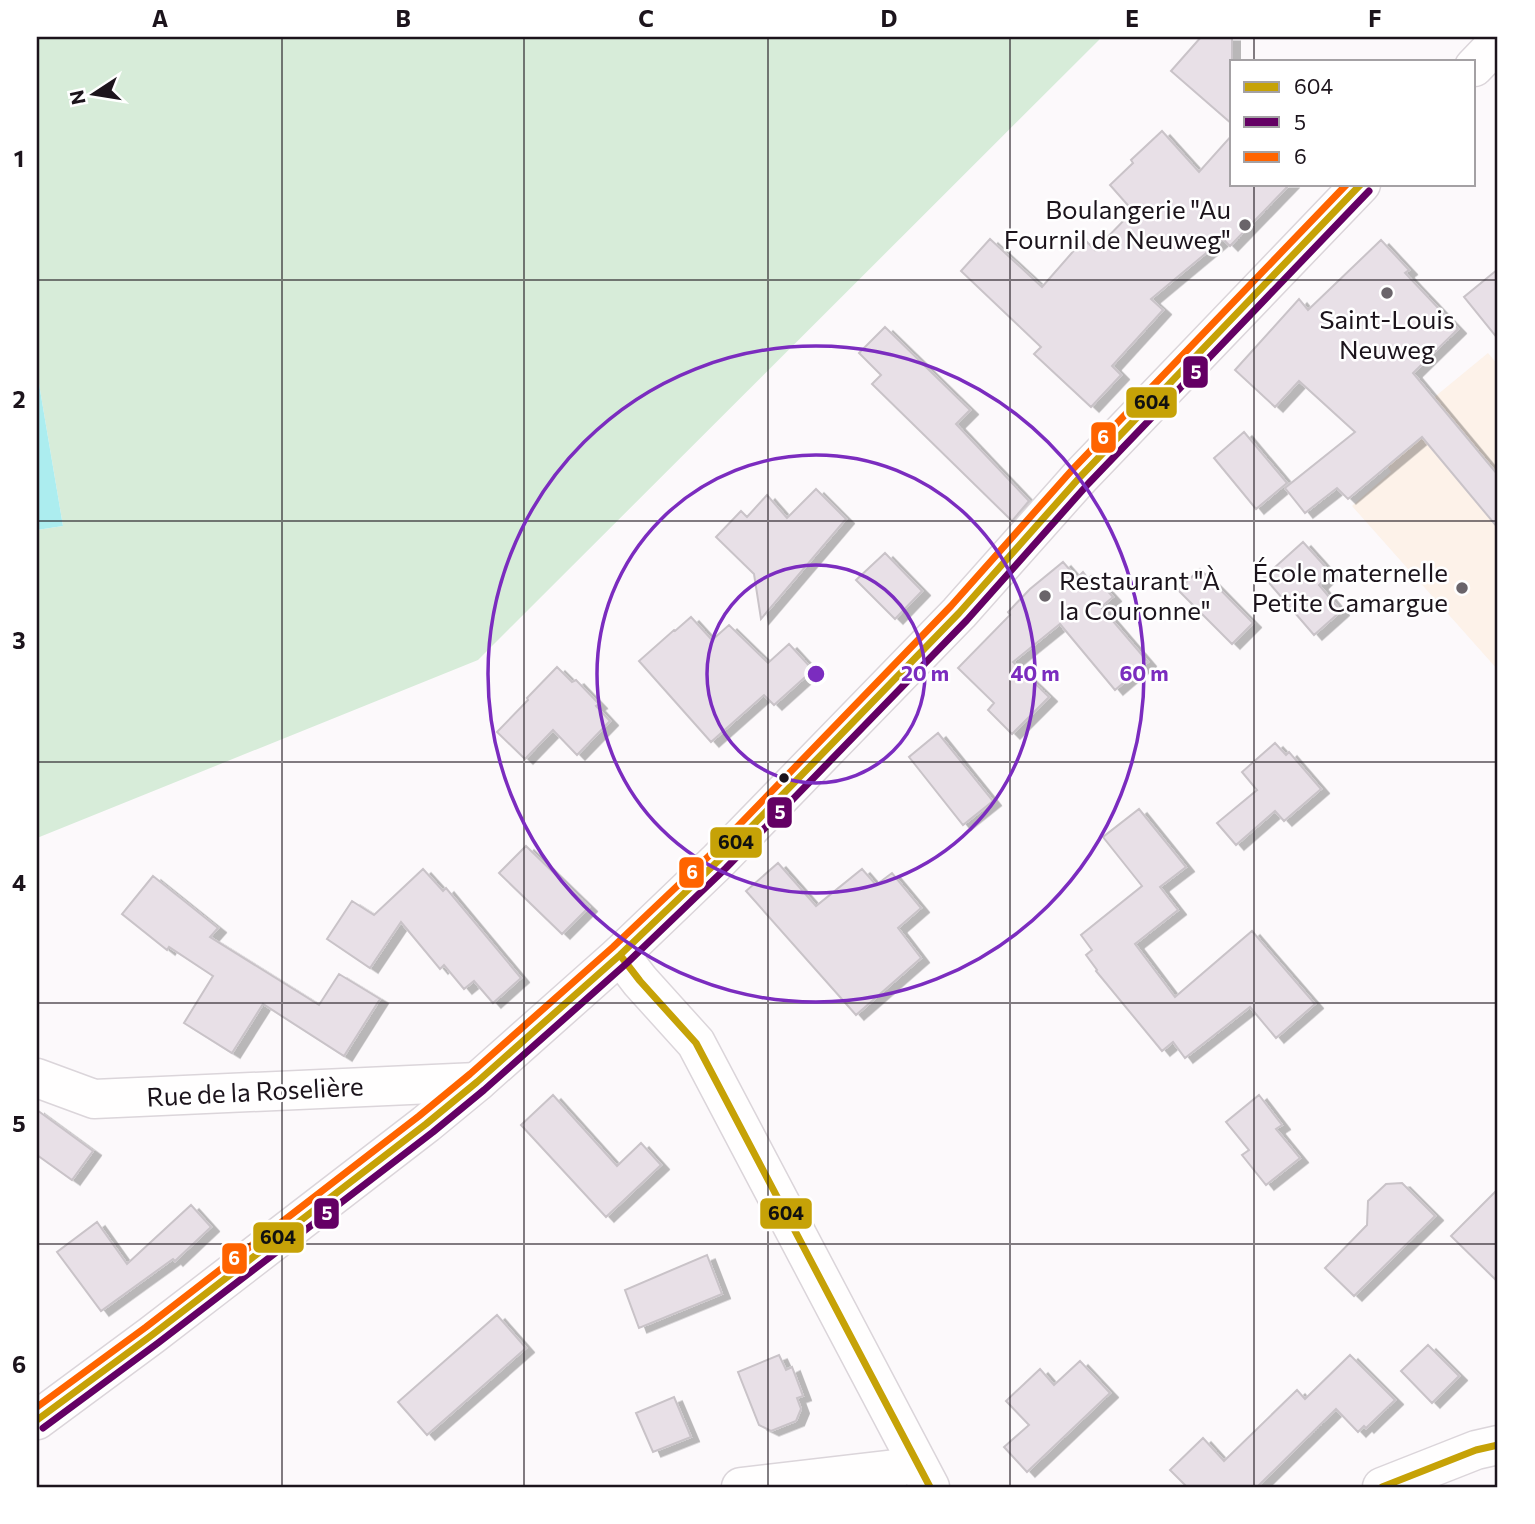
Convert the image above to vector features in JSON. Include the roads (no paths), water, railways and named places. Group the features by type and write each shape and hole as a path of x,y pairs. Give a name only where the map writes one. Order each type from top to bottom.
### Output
{"main road":[{"path":"1476,65 1498,42"},
{"path":"37,1420 426,1124 620,955 718,861 949,623 1080,477 1359,186"},
{"path":"620,955 696,1043 922,1474"},
{"name":"Rue de la Roselière","path":"37,1078 94,1099 477,1082"},
{"path":"1382,1487 1476,1450 1498,1446"},
{"path":"741,1487 895,1469 922,1474"}],"water":[{"path":"37,372 63,526 37,530"}],"place":[{"name":"Boulangerie \"Au Fournil de Neuweg\"","path":"1245,225"},
{"name":"Saint-Louis Neuweg","path":"1387,293"},
{"name":"École maternelle Petite Camargue","path":"1462,588"},
{"name":"Restaurant \"À la Couronne\"","path":"1045,596"}]}
